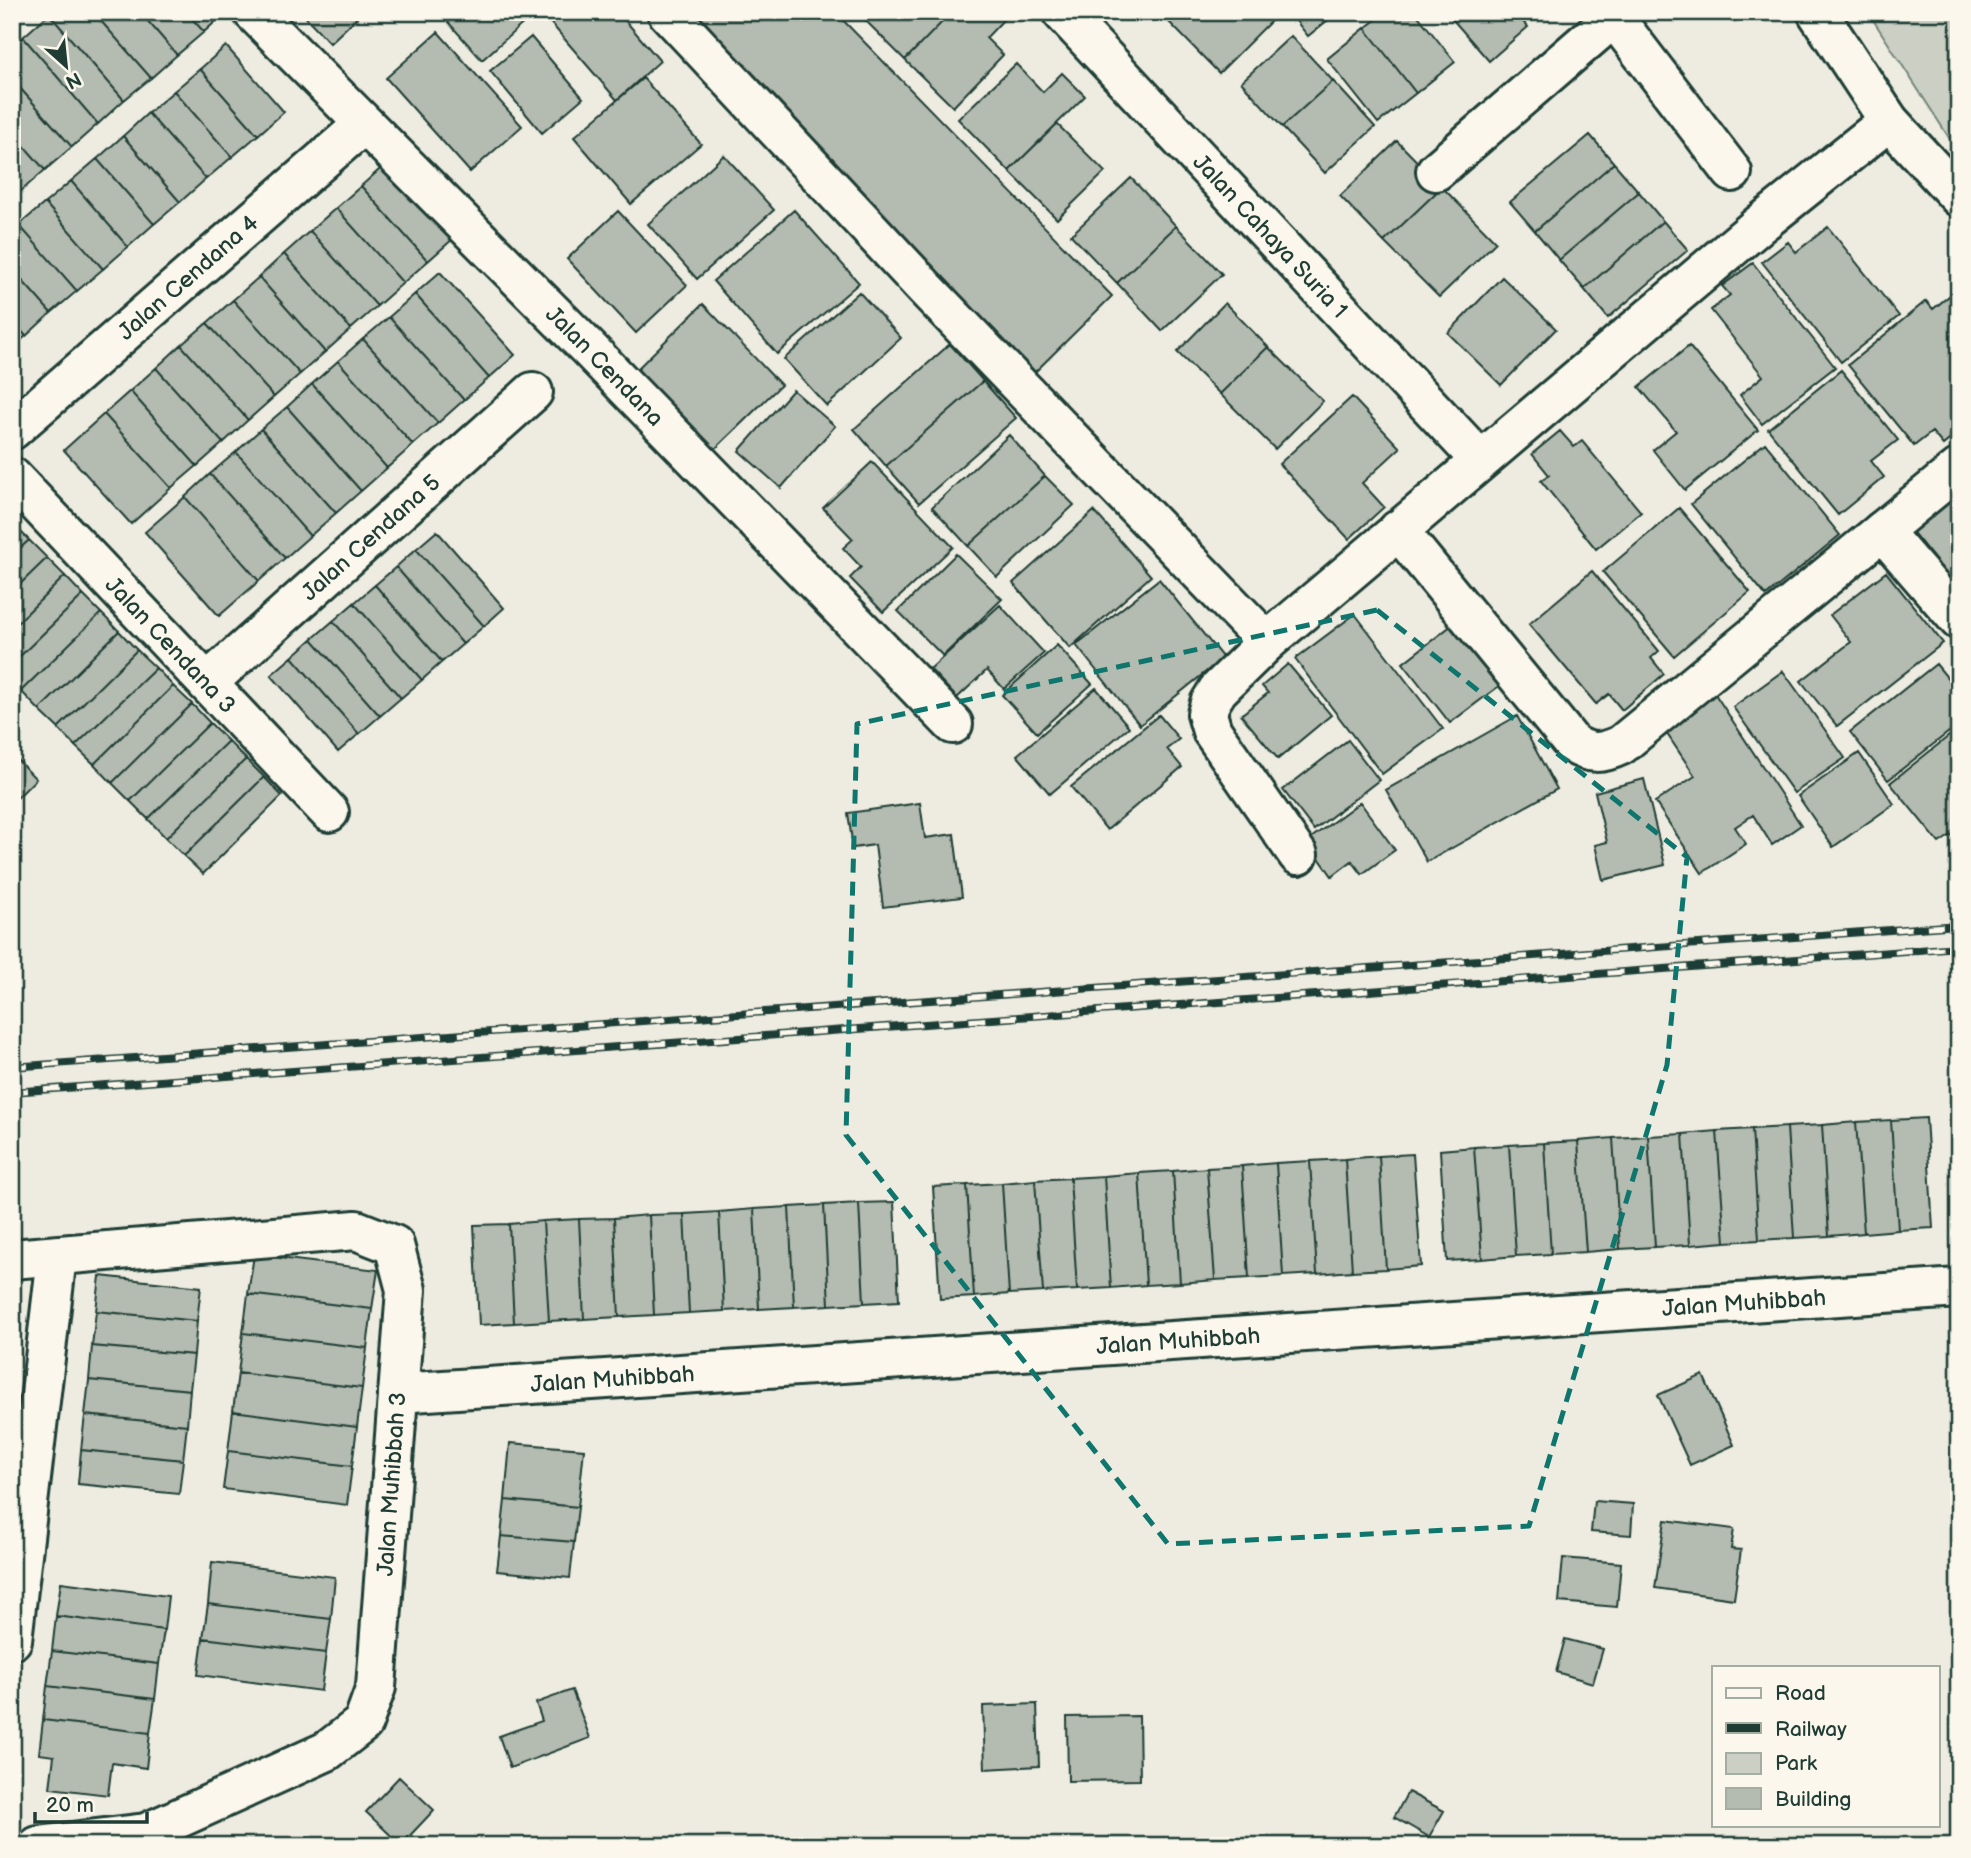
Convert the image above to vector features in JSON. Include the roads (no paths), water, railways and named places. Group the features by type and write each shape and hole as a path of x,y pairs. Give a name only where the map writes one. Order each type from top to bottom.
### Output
{"street":[{"name":"Jalan Cendana","path":"253,12 589,349 953,724"},
{"path":"667,12 925,288 1267,642"},
{"name":"Jalan Cahaya Suria 1","path":"1062,12 1480,460"},
{"path":"1817,12 1889,121 1959,197"},
{"path":"1436,171 1611,15 1732,172"},
{"path":"1298,855 1212,731 1207,714 1218,690 1267,642 1480,460 1889,121"},
{"name":"Jalan Cendana 4","path":"12,430 364,124"},
{"name":"Jalan Cendana 5","path":"207,683 533,392"},
{"path":"1398,530 1572,743 1583,751 1595,753 1621,745 1959,468"},
{"name":"Jalan Cendana 3","path":"12,477 328,812"},
{"path":"1882,531 1959,620"},
{"name":"Jalan Muhibbah 3","path":"38,1846 146,1833 327,1751 363,1723 376,1687 406,1290 394,1245 356,1230 57,1256"},
{"path":"12,1259 57,1256 12,1640"},
{"name":"Jalan Muhibbah","path":"398,1392 1959,1288"}],"railway":[{"path":"12,1067 1959,925"},
{"path":"12,1092 1959,947"}]}
